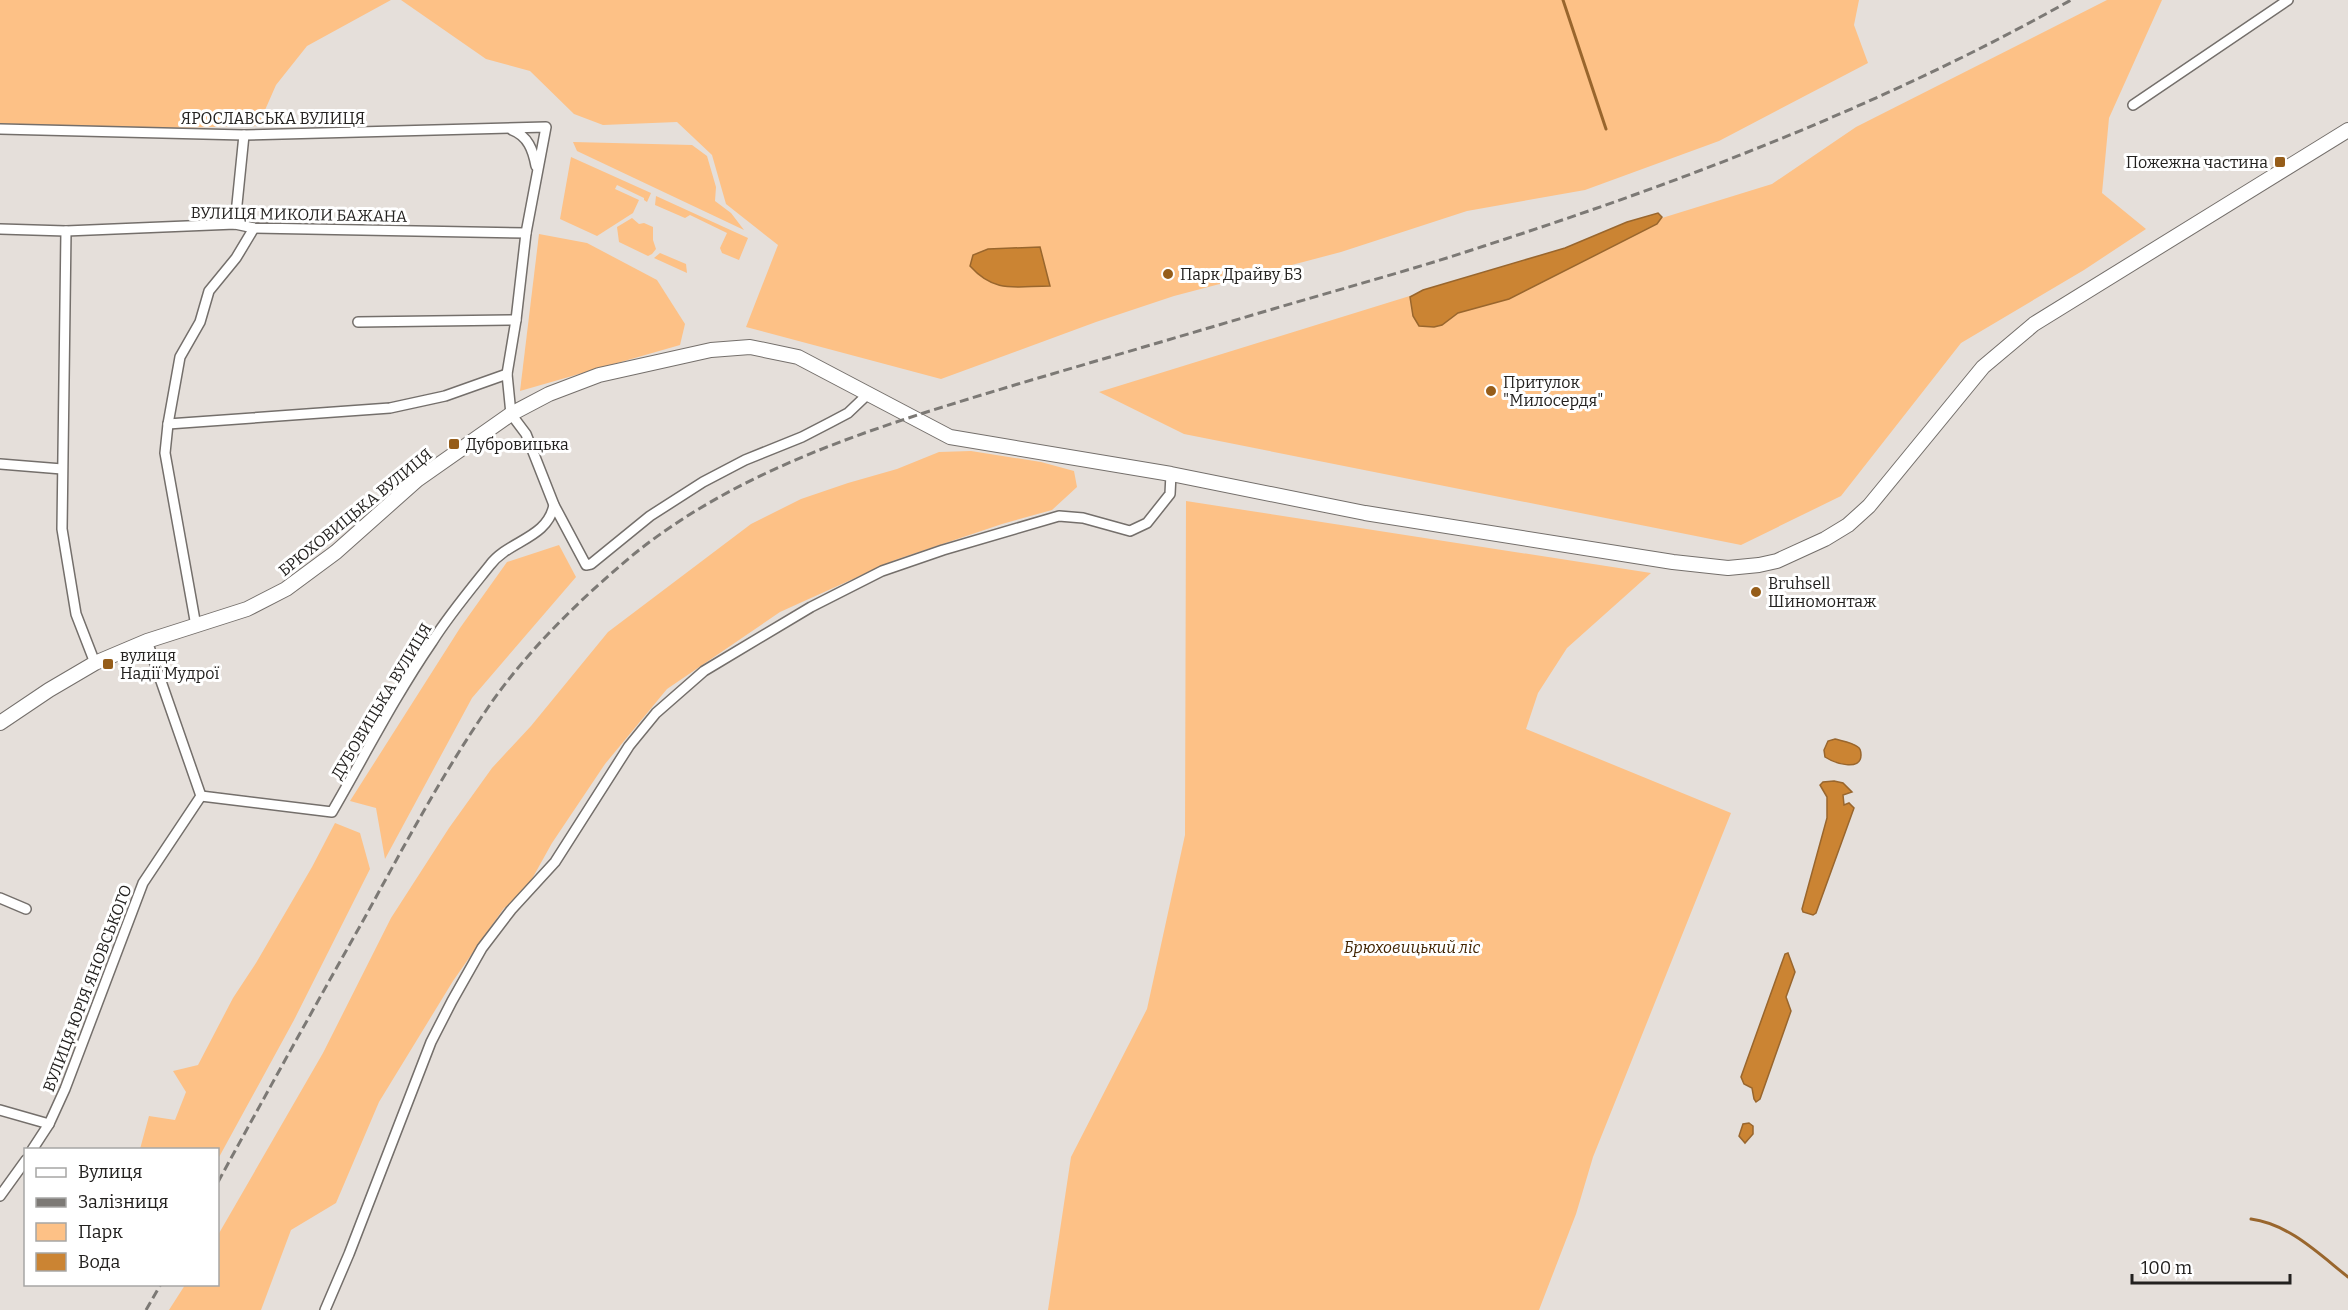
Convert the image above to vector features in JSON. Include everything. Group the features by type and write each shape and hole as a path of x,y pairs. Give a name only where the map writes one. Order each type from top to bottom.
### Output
{"main road":[{"name":"БРЮХОВИЦЬКА ВУЛИЦЯ","path":"0,723 95,663 147,640 247,609 286,589 336,552 417,480 511,414 549,394 599,375 686,354 734,347 772,350 798,357 950,436 1171,474 1365,513 1673,562 1728,568 1759,565 1802,551 1848,525 1869,506 1983,368 2034,324 2348,130"}],"street":[{"path":"2133,105 2288,0"},
{"name":"ЯРОСЛАВСЬКА ВУЛИЦЯ","path":"0,129 244,135 546,127 537,172"},
{"path":"507,128 520,133 529,143 534,152 537,172 526,233 507,374 511,414 526,434 554,505 586,565 591,564 650,516 703,482 745,460 802,437 848,413 869,393"},
{"path":"235,224 244,135"},
{"name":"ВУЛИЦЯ МИКОЛИ БАЖАНА","path":"0,229 66,231 235,224 254,228 526,233"},
{"path":"196,626 165,453 168,424 180,357 200,322 209,291 236,258 254,228"},
{"path":"66,231 62,469 64,543 76,614 95,663"},
{"path":"358,322 516,320"},
{"path":"168,424 390,408 446,396 507,374"},
{"path":"0,464 62,469"},
{"path":"325,1310 431,1042 452,1001 482,948 511,910 555,862 629,746 656,713 704,671 811,607 882,571 943,550 1059,516 1083,518 1130,531 1147,523 1170,494 1171,474"},
{"name":"ДУБОВИЦЬКА ВУЛИЦЯ","path":"201,796 332,812 395,700 432,640 498,555 548,522 554,505"},
{"path":"147,640 201,796"},
{"name":"ВУЛИЦЯ ЮРІЯ ЯНОВСЬКОГО","path":"33,1148 49,1124 65,1089 143,883 201,796"},
{"path":"0,898 26,909"},
{"path":"0,1110 49,1124"},
{"path":"0,1196 24,1163"}],"green space":[{"path":"0,0 391,0 307,46 276,85 258,126 122,129 0,126"},
{"path":"401,0 1859,0 1854,25 1868,63 1719,141 1585,190 1467,211 1341,252 1174,296 941,379 746,327 778,245 726,204 712,155 677,122 603,125 574,114 530,71 486,59"},
{"path":"2107,0 2162,0 2109,118 2102,193 2146,229 2084,270 1961,343 1841,496 1741,545 1184,434 1099,392 1772,184 1856,127"},
{"path":"573,142 692,145 707,156 716,187 715,201 731,213 744,230 577,151"},
{"path":"571,157 651,193 647,202 644,198 617,185 615,189 639,200 633,213 597,236 560,219"},
{"path":"656,196 748,238 739,260 722,253 720,248 727,233 690,215 685,218 655,205"},
{"path":"632,218 639,224 644,223 653,227 656,249 648,256 619,242 617,227"},
{"path":"539,234 587,243 657,280 685,324 680,345 520,391"},
{"path":"660,253 686,264 687,273 654,258"},
{"path":"971,451 1041,462 1074,471 1077,487 1052,510 1002,524 895,560 780,612 667,689 605,764 552,843 523,895 504,908 453,981 379,1102 336,1203 291,1230 261,1310 169,1310 184,1286 219,1286 219,1233 323,1053 391,918 449,828 492,768 531,726 608,632 751,524 801,499 897,469 939,452"},
{"name":"Брюховицький ліс","path":"1186,501 1651,573 1567,648 1538,693 1526,729 1731,813 1593,1157 1576,1214 1539,1310 1048,1310 1071,1157 1147,1009 1185,835"},
{"path":"559,545 576,577 472,698 385,859 376,808 350,801 460,628 507,562"},
{"path":"335,823 360,833 370,869 294,1020 219,1157 219,1148 140,1148 149,1116 175,1120 186,1092 173,1071 198,1065 233,998 312,867"}],"water":[{"path":"1658,213 1662,217 1657,224 1509,299 1458,313 1442,325 1434,327 1419,326 1413,316 1410,297 1423,290 1565,248 1627,222"},
{"path":"1040,247 1050,286 997,285 979,275 970,266 973,255 988,249"},
{"path":"1835,739 1856,745 1861,753 1860,760 1852,765 1846,765 1825,757 1824,750 1828,741"},
{"path":"1823,782 1843,783 1852,792 1843,795 1844,805 1849,803 1854,808 1816,913 1813,915 1803,912 1802,909 1827,818 1827,797 1820,785"},
{"path":"1788,953 1795,972 1786,997 1791,1011 1760,1099 1756,1102 1752,1088 1744,1084 1741,1077 1785,954"},
{"path":"1749,1123 1753,1126 1753,1134 1745,1143 1739,1136 1743,1124"}],"waterway":[{"path":"1563,0 1606,129"},
{"path":"2251,1219 2291,1233 2348,1277"}],"railway":[{"path":"219,1180 423,812 487,709 532,651 567,615 621,565 664,531 710,502 759,477 861,434 1018,384 1406,271 1559,221 1709,167 1784,138 1930,73 2071,0"},
{"path":"146,1310 160,1286"}],"place":[{"name":"Пожежна частина","path":"2280,162"},
{"name":"Парк Драйву Б3","path":"1168,274"},
{"name":"Притулок \"Милосердя\"","path":"1491,391"},
{"name":"Дубровицька","path":"454,444"},
{"name":"Bruhsell Шиномонтаж","path":"1756,592"},
{"name":"вулиця Надії Мудрої","path":"108,664"}]}
